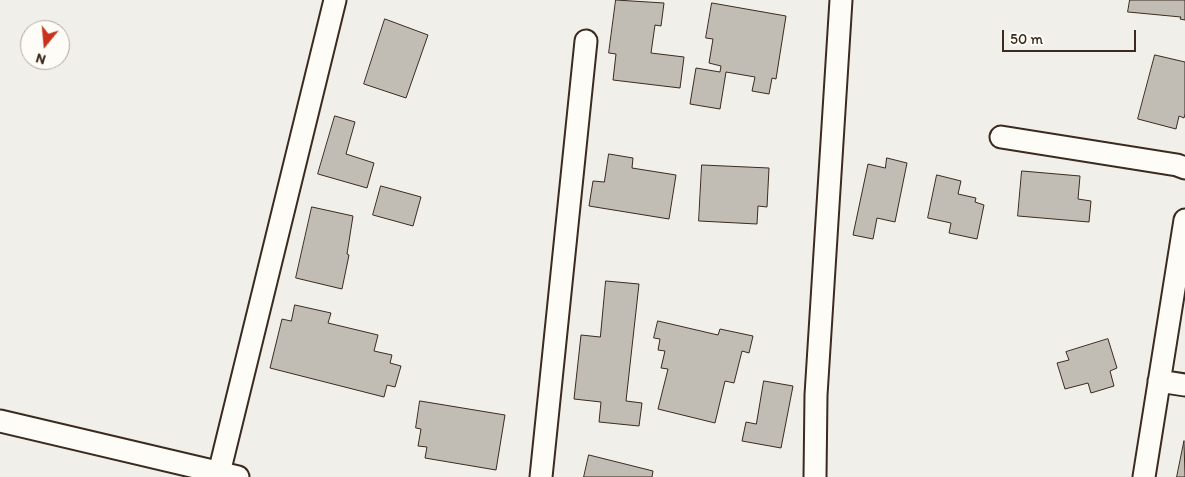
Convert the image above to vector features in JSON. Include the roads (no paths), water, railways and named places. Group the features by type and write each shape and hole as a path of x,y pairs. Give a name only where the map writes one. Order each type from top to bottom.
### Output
{"street":[{"path":"0,421 228,475 335,0"},
{"path":"815,477 816,394 841,0"},
{"path":"541,477 586,41"},
{"path":"1001,137 1180,165 1185,168"},
{"path":"1144,477 1185,220"},
{"path":"1159,381 1185,385"}]}
